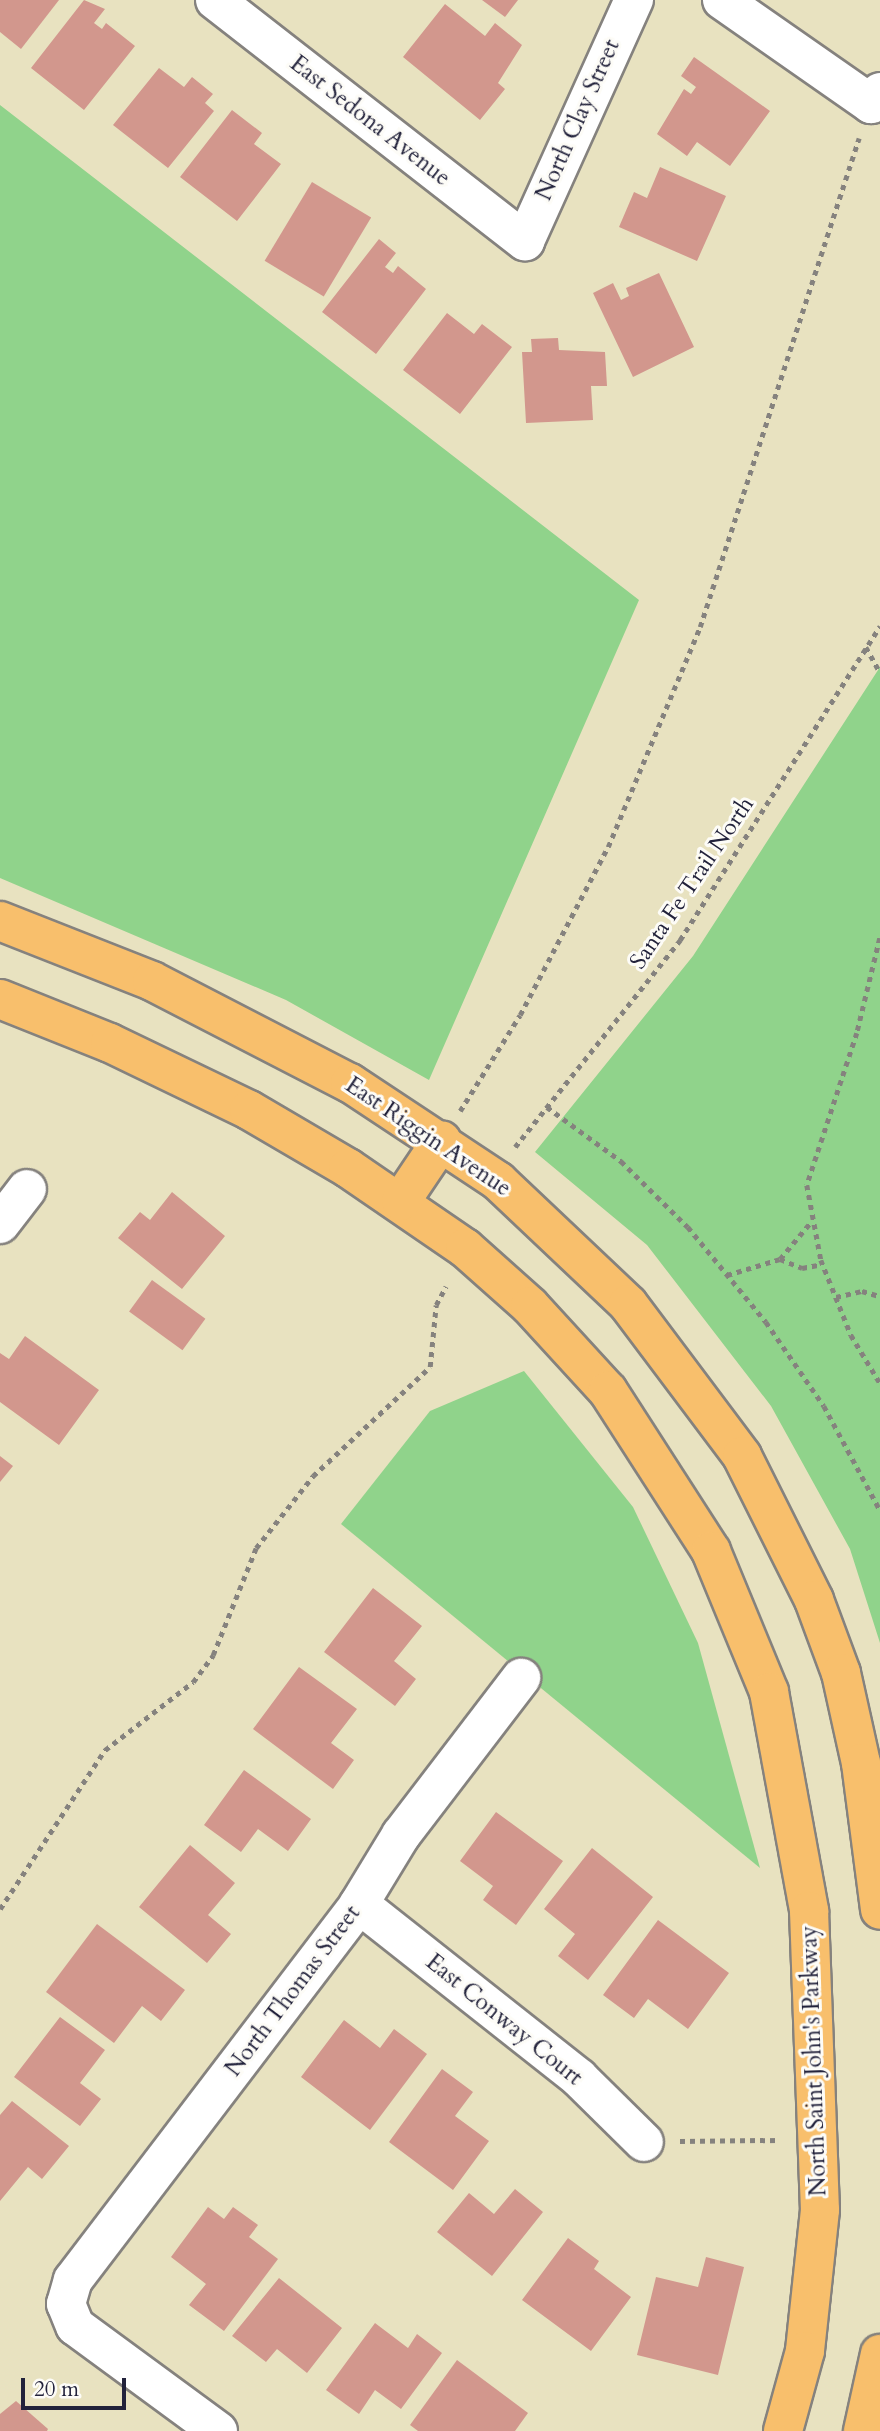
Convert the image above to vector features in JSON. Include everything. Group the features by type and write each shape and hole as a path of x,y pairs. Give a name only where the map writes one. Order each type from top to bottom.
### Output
{"main road":[{"name":"East Riggin Avenue","path":"0,921 221,1014 442,1140 575,1248 678,1364 764,1494 841,1673 875,1836 880,1910"},
{"path":"0,999 215,1092 401,1201 442,1140"},
{"name":"North Saint John's Parkway","path":"401,1201 530,1306 623,1412 711,1551 769,1692 809,1911 820,2210 805,2351 783,2431"},
{"path":"863,2431 880,2354"}],"street":[{"name":"East Sedona Avenue","path":"215,0 525,241"},
{"name":"North Clay Street","path":"525,241 634,0"},
{"path":"722,0 876,98"},
{"path":"0,1224 27,1189"},
{"name":"North Thomas Street","path":"218,2431 75,2326 66,2304 74,2280 359,1904 401,1835 521,1678"},
{"name":"East Conway Court","path":"359,1904 579,2078 644,2142"}],"path":[{"path":"442,1140 520,1015 602,859 685,663 876,98"},
{"name":"Santa Fe Trail North","path":"515,1147 680,940 880,626"},
{"path":"866,647 880,672"},
{"path":"880,938 857,1033 807,1185 810,1223 822,1264 880,1383"},
{"path":"547,1107 621,1161 727,1275 824,1406 880,1510"},
{"path":"727,1275 780,1259 810,1223"},
{"path":"780,1259 802,1268 822,1264"},
{"path":"0,1909 105,1750 193,1682 214,1655 256,1548 289,1507 430,1367 436,1306 446,1286"},
{"path":"836,1297 862,1291 880,1296"},
{"path":"644,2142 817,2140"}],"green space":[{"path":"0,105 639,600 429,1080 286,1000 0,878"},
{"path":"880,667 880,1643 850,1549 771,1406 647,1245 535,1152 693,956"},
{"path":"524,1371 633,1507 698,1643 760,1868 341,1524 430,1411"}],"building":[{"path":"0,0 59,0 21,49 0,32"},
{"path":"84,0 105,9 94,23 102,29 106,23 135,46 84,110 31,68"},
{"path":"482,0 518,0 505,17"},
{"path":"445,4 485,36 495,23 522,45 498,83 505,89 480,120 403,57"},
{"path":"694,57 770,111 730,166 697,142 687,156 657,134 684,89 691,94 696,87 681,76"},
{"path":"159,68 184,87 192,77 213,94 205,103 214,111 168,168 113,125"},
{"path":"232,110 262,133 254,144 281,164 237,221 180,177"},
{"path":"660,167 726,196 697,261 619,227 634,192 647,198"},
{"path":"312,182 371,218 324,296 265,261"},
{"path":"379,239 396,253 385,267 393,273 398,266 426,289 376,354 322,312"},
{"path":"659,273 694,347 633,377 593,293 613,283 621,300 629,296 626,288"},
{"path":"447,313 474,334 482,324 512,347 460,414 403,370"},
{"path":"558,338 559,350 605,352 607,386 591,386 593,420 526,423 522,352 532,352 531,339"},
{"path":"172,1192 225,1236 182,1289 118,1238 140,1212 150,1220"},
{"path":"152,1280 205,1319 182,1350 129,1312"},
{"path":"25,1336 99,1390 59,1445 0,1402 0,1353 9,1359"},
{"path":"0,1456 13,1466 0,1482"},
{"path":"373,1588 422,1626 394,1661 416,1679 395,1706 324,1652"},
{"path":"299,1667 357,1709 331,1743 354,1760 333,1789 253,1729"},
{"path":"244,1770 311,1819 288,1851 258,1829 241,1852 204,1825"},
{"path":"496,1812 563,1861 516,1925 483,1900 493,1886 460,1861"},
{"path":"190,1845 235,1883 208,1915 231,1934 207,1963 139,1907"},
{"path":"592,1848 653,1897 588,1980 558,1956 575,1934 544,1909"},
{"path":"658,1920 729,1973 688,2029 648,1999 634,2018 603,1995"},
{"path":"97,1924 185,1990 161,2021 142,2006 114,2043 46,1992"},
{"path":"60,2017 105,2050 80,2083 101,2099 80,2126 14,2077"},
{"path":"344,2020 380,2048 394,2029 427,2054 370,2130 301,2077"},
{"path":"442,2069 473,2092 455,2116 489,2141 453,2190 389,2142"},
{"path":"12,2101 69,2146 42,2179 28,2167 0,2201 0,2115"},
{"path":"515,2189 543,2212 492,2276 437,2232 469,2193 494,2214"},
{"path":"208,2207 224,2219 233,2207 258,2225 249,2237 278,2259 224,2331 189,2305 206,2284 171,2257"},
{"path":"568,2238 599,2261 594,2269 631,2297 591,2351 522,2300"},
{"path":"706,2257 744,2267 718,2375 637,2355 656,2277 698,2287"},
{"path":"279,2278 342,2328 307,2373 277,2349 266,2362 232,2336"},
{"path":"375,2323 408,2348 417,2334 442,2353 401,2409 375,2390 359,2414 326,2390"},
{"path":"457,2360 528,2413 515,2431 418,2431 410,2425"},
{"path":"16,2401 48,2429 47,2431 0,2431 0,2414"}]}
